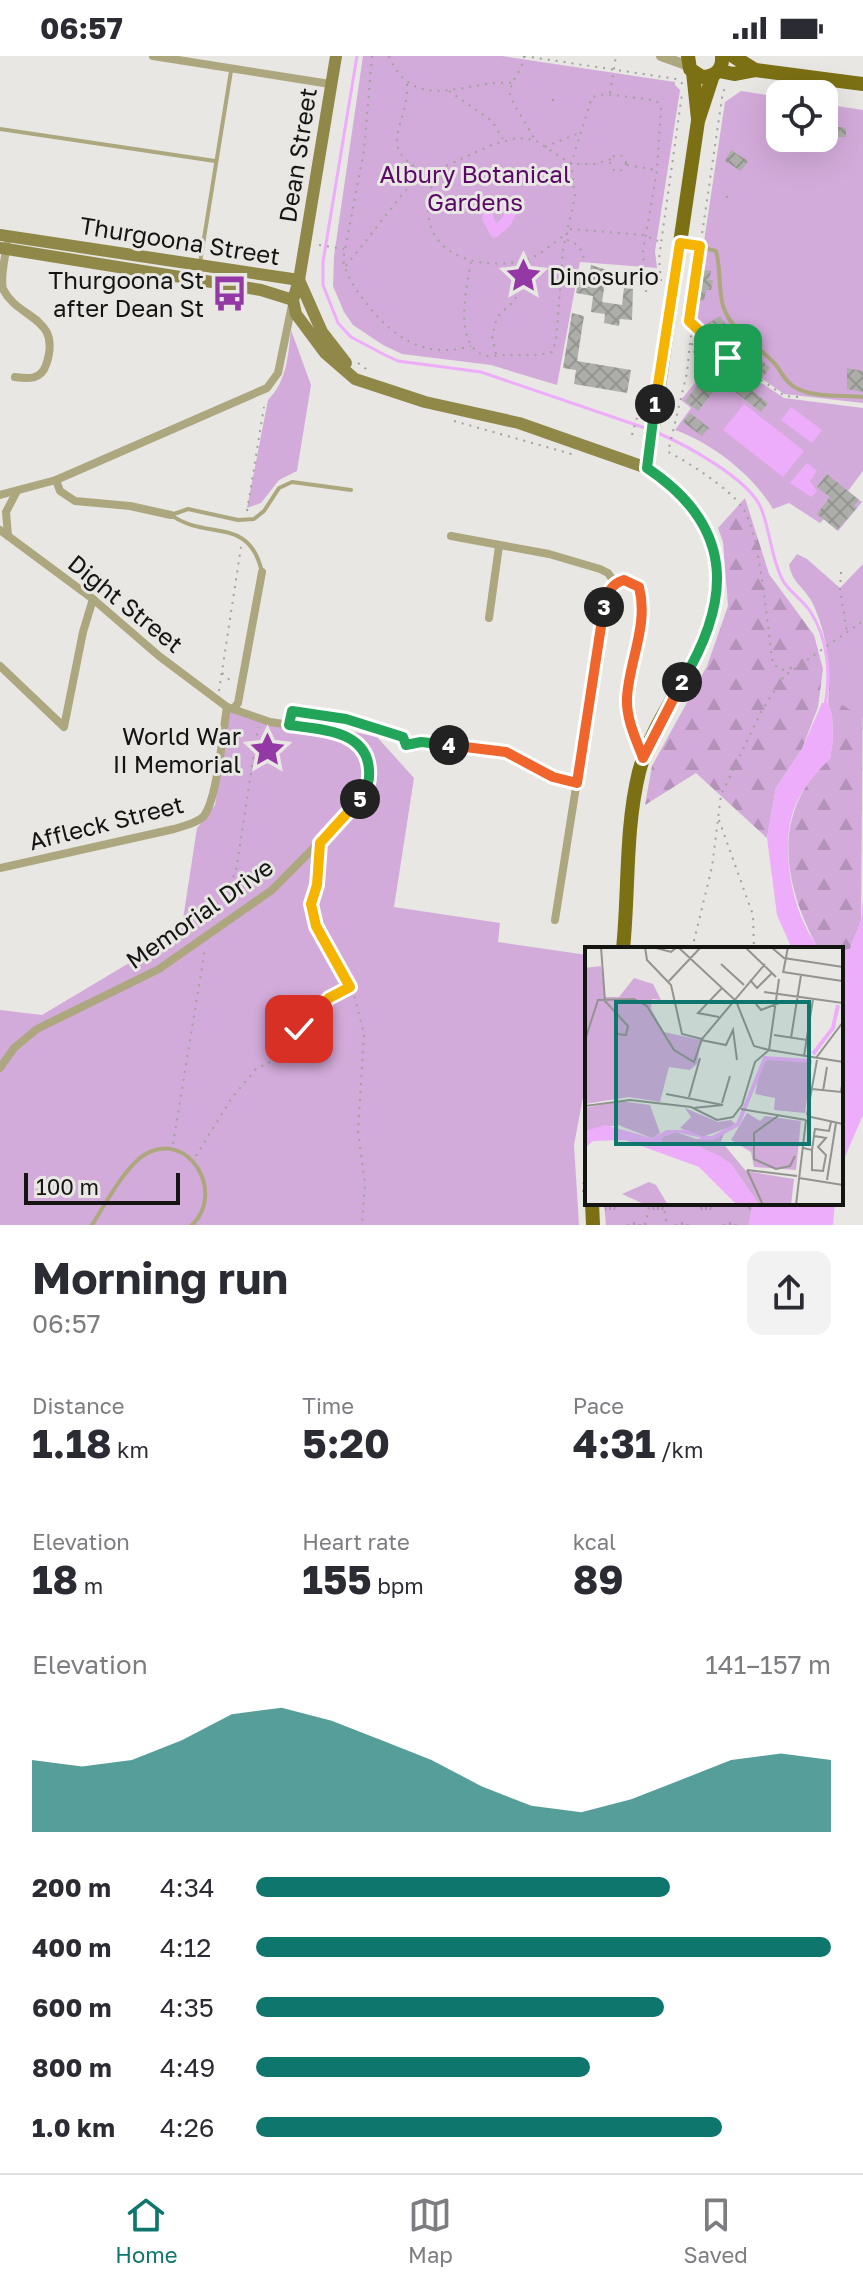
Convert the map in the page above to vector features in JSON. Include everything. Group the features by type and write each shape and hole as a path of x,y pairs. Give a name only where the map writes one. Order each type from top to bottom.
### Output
{"main road":[{"path":"623,947 633,809 643,758 708,631 717,591 715,553 700,518 677,490 647,468 698,121 722,56"},
{"path":"733,56 755,70"},
{"name":"Dean Street","path":"293,300 299,280 334,60"},
{"path":"690,64 702,77 755,70 863,84"},
{"path":"690,64 698,121"},
{"name":"Thurgoona Street","path":"4,242 200,264 299,280 333,349 358,373 392,393"},
{"name":"Thurgoona Street","path":"4,242 261,290 293,300 299,319 333,362 361,383 519,423 647,468"},
{"path":"198,280 200,264"},
{"path":"588,1205 593,1225"}],"street":[{"path":"153,56 330,84"},
{"path":"661,56 690,64"},
{"path":"4,242 3,289 42,324 49,336 47,363 42,373 30,379 15,377"},
{"name":"Dean Street","path":"56,480 267,388 278,373 293,300"},
{"path":"0,495 56,480 60,491 75,501 130,506 171,515"},
{"path":"0,505 18,490"},
{"path":"8,536 6,512 18,490"},
{"name":"Dight Street","path":"0,530 230,708"},
{"path":"451,536 549,554 600,569 608,573 615,583"},
{"path":"489,618 499,546"},
{"path":"230,708 238,703 262,572"},
{"path":"555,920 605,603 615,583 624,580 639,587 641,595 639,641 627,698 629,720 643,758"},
{"path":"0,666 64,727 83,632 93,599"},
{"name":"Memorial Drive","path":"0,1068 14,1048 37,1029 139,980 249,908 290,875 366,790 369,764 365,752 348,737 337,732 259,719 230,708"},
{"name":"Affleck Street","path":"0,868 174,829 203,817 213,794 230,708"},
{"path":"289,725 292,711 346,719 403,737 406,745 421,742 506,752 553,777 577,783"}],"lane":[{"path":"200,264 231,68"},
{"path":"0,129 215,161"},
{"path":"680,243 717,252 720,290 730,321 786,380 796,388 815,393 863,397"},
{"path":"171,515 188,509 238,520 254,519 264,511 279,488 292,482 351,490"},
{"path":"171,515 181,522 230,532 246,539 255,549 262,572"},
{"path":"92,1225 130,1169 145,1155 171,1150 185,1153 194,1161 206,1188 202,1212 192,1225"}],"path":[{"path":"372,56 364,150 344,268 352,285 378,320 402,338 432,350 455,350 472,345"},
{"path":"389,56 407,84 416,89 448,90 497,81 513,83"},
{"path":"535,140 510,94 524,56 676,79 682,84 661,241 661,278"},
{"path":"610,94 616,56"},
{"path":"732,82 723,91 689,321 690,343 668,452 700,471 744,508 761,576 773,664 782,670 795,667"},
{"path":"407,84 408,96 399,121 401,155 407,164 428,174"},
{"path":"448,90 492,121 503,140"},
{"path":"471,262 464,303 465,327 472,345 484,355 552,352 556,341 561,266 575,196 571,164 592,97 610,94 659,103 657,170 644,235 642,268 646,292"},
{"path":"545,147 580,132"},
{"path":"344,268 405,191 428,174 503,140 535,140 571,164 595,164 622,156 626,165"},
{"path":"611,159 610,165 615,171 621,171 626,165"},
{"path":"626,165 657,170"},
{"path":"436,171 428,200 430,225 449,250 471,262 490,264 529,259 569,230 644,235 661,241"},
{"path":"566,239 577,243 583,250 585,263"},
{"path":"315,254 318,245 345,249"},
{"path":"496,355 492,336 497,317 517,297 520,283 531,268 529,259"},
{"path":"689,321 728,358 785,396 799,398"},
{"path":"690,343 704,372"},
{"path":"357,363 375,374"},
{"path":"247,510 264,407"},
{"path":"632,435 638,411"},
{"path":"450,420 580,457"},
{"path":"218,700 242,546 246,539"},
{"path":"841,572 840,590 847,633"},
{"path":"692,947 712,867 721,795 762,710 784,676 863,621"},
{"path":"222,673 240,690"},
{"path":"211,923 218,898 236,871 259,719"},
{"path":"719,820 753,915 754,947"},
{"path":"320,843 317,885 311,904 316,926 350,987 364,1034 358,1131 365,1184 362,1225"},
{"path":"173,1142 205,952"},
{"path":"194,1161 204,1139 256,1069 288,1053 299,1029 310,1015 329,998 350,987"},
{"path":"645,1225 650,1205"},
{"path":"663,1205 667,1225"}],"green space":[{"name":"Albury Botanical Gardens","path":"363,56 502,56 675,82 680,90 655,251 657,268 580,262 557,385 491,365 402,354 353,325 344,312 333,286 334,256"},
{"path":"741,91 766,95 766,152 838,152 838,106 863,110 863,403 784,394 729,356 692,321 725,102"},
{"path":"291,330 311,385 297,471 279,480 261,503 247,508 268,400 283,376"},
{"path":"718,354 784,398 863,408 863,471 848,491 862,502 838,531 824,519 820,523 789,503 773,509 743,472 703,443 675,430 691,408 681,400"},
{"path":"745,498 769,574 814,635 823,669 818,707 802,749 776,788 767,838 696,773 645,805 652,766 707,666 728,606 723,542 718,528"},
{"path":"797,554 840,588 863,564 863,718 830,697 828,661 821,625 812,602 793,577 789,565"},
{"path":"825,634 863,675 861,921 850,949 843,951 843,947 818,947 797,899 788,849 798,802 811,779 830,759 833,739 828,703 830,672"},
{"path":"229,708 266,724 341,729 377,737 414,778 394,907 500,923 498,942 585,955 585,1087 574,1145 579,1225 0,1225 0,1010 42,1015 181,932 197,828 215,805"},
{"path":"604,1205 753,1205 749,1225 606,1225"}],"shaded area":[{"path":"744,404 804,451 783,477 723,430"},
{"path":"791,407 822,430 812,443 781,420"},
{"path":"807,463 817,471 810,481 817,491 811,497 790,483"},
{"path":"822,703 828,703 833,739 830,759 799,797 788,839 795,899 810,935 819,947 791,947 777,915 767,838 776,788 802,749"},
{"path":"863,899 863,1115 843,1161 843,951 850,949 861,921"},
{"path":"753,1205 835,1205 833,1225 749,1225"}],"building":[{"path":"838,127 846,128 846,137 838,137"},
{"path":"731,150 748,161 741,171 725,161"},
{"path":"591,265 607,270 602,302 622,305 624,288 633,289 632,320 620,319 619,326 604,323 605,314 591,312 593,296 576,293 579,278 589,279"},
{"path":"700,269 711,271 709,280 713,280 711,290 706,290 704,301 695,300"},
{"path":"572,313 584,316 577,361 631,370 627,393 574,384 576,370 563,368"},
{"path":"720,316 730,338 770,368 762,378 752,369 741,382 768,403 761,412 720,383 698,411 685,401 707,368 709,370 724,352 706,325"},
{"path":"847,368 863,371 863,392 847,389"},
{"path":"690,413 709,428 702,436 683,422"},
{"path":"827,474 859,500 854,506 857,508 837,530 817,514 830,497 817,487"}],"waterway":[{"path":"357,56 323,262 323,285 338,323 351,337 398,361 481,372 648,429"},
{"path":"495,232 488,219 488,210 494,206 513,208 506,222 497,230"},
{"path":"658,433 716,464 744,486 761,508 782,579 810,611 821,633 828,669 825,706"}],"place":[{"name":"Dinosurio","path":"523,275"},
{"name":"Thurgoona St after Dean St","path":"230,293"},
{"name":"World War II Memorial","path":"267,749"}],"route":[{"path":"299,1029 329,998 350,987 316,926 311,904 317,885 320,843 366,790 369,764 365,752 348,737 337,732 289,725 292,711 346,719 403,737 406,745 421,742 506,752 553,777 577,783 605,603 615,583 624,580 639,587 641,595 639,641 627,698 629,720 643,758 708,631 717,591 715,553 700,518 677,490 647,468 680,243 700,246 689,321 728,358"}]}
